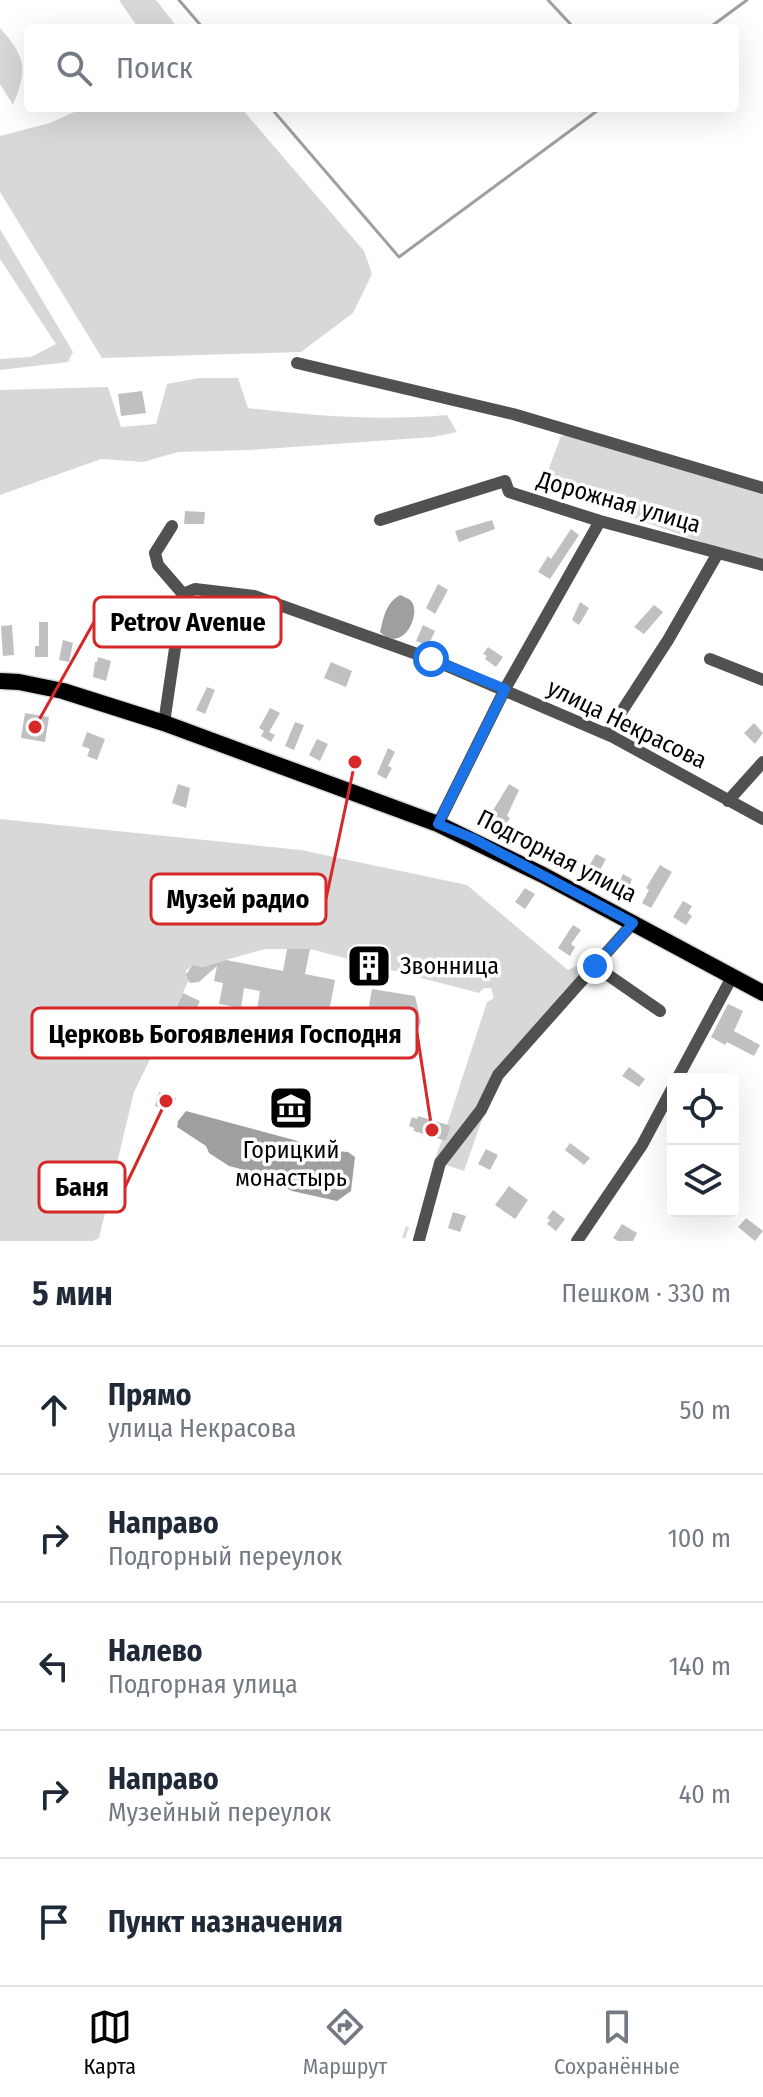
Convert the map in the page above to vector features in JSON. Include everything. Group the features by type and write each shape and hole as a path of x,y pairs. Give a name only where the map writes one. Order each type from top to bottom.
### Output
{"main road":[{"name":"Подгорная улица","path":"0,681 63,691 164,723 438,824 472,838 763,993"}],"street":[{"path":"297,363 513,414 763,488"},
{"name":"Дорожная улица","path":"380,520 505,481 509,492 600,521 763,565"},
{"path":"438,824 505,689 600,521"},
{"path":"164,723 189,592 158,565 155,553 172,526"},
{"path":"607,734 668,640 718,553"},
{"name":"улица Некрасова","path":"189,592 254,596 431,659 607,734 763,819"},
{"path":"710,659 763,680"},
{"path":"728,801 763,762"},
{"path":"415,1238 440,1163 481,1110 498,1075 633,923"},
{"path":"595,966 660,1011"},
{"path":"680,1073 732,977"},
{"path":"577,1241 642,1145 667,1098"}],"shaded area":[{"path":"119,0 156,0 175,24 135,24"},
{"path":"0,28 15,47 22,64 21,82 13,105 0,84"},
{"path":"74,112 244,112 364,251 372,274 353,313 301,352 102,358 0,192 0,136 50,123"},
{"path":"0,229 73,352 68,362 0,370 0,359 31,357 56,344 0,259"},
{"path":"199,378 238,378 248,408 348,417 447,415 457,432 433,437 178,452 143,462 101,459 0,495 0,390 108,387 121,427 156,424 167,384"},
{"path":"561,436 572,436 763,493 763,559 724,550 554,490 549,468"},
{"path":"400,595 414,606 412,622 403,635 389,638 380,632 388,607"},
{"path":"0,819 301,850 467,885 568,970 603,953 498,1074 464,1171 434,1161 451,1126 447,1125 487,1002 494,998 491,988 484,988 479,993 310,949 265,949 201,967 192,965 186,971 189,980 134,1092 99,1238 93,1241 0,1241"},
{"path":"186,1111 348,1152 355,1157 351,1191 337,1201 292,1191 256,1173 229,1166 177,1127"}],"building":[{"path":"142,391 146,413 121,416 118,394"},
{"path":"185,511 205,512 204,524 184,524"},
{"path":"492,520 495,529 459,542 455,531"},
{"path":"571,529 579,535 550,579 538,572"},
{"path":"438,584 448,590 435,614 426,608"},
{"path":"580,602 589,608 579,625 572,620"},
{"path":"654,605 663,612 644,634 634,627"},
{"path":"39,622 48,622 48,657 35,657 35,646 39,646"},
{"path":"12,625 14,655 3,656 1,626"},
{"path":"423,625 435,631 428,646 416,641"},
{"path":"63,640 73,643 69,662 59,660"},
{"path":"488,647 503,657 496,667 483,654"},
{"path":"98,657 111,661 106,681 93,677"},
{"path":"331,662 352,671 346,687 324,678"},
{"path":"207,687 215,690 205,714 196,710"},
{"path":"270,708 280,713 269,732 275,735 271,742 261,736 264,731 259,728"},
{"path":"25,713 49,717 45,742 21,738"},
{"path":"295,722 304,725 294,750 285,746"},
{"path":"754,723 763,733 755,744 744,733"},
{"path":"87,732 105,739 97,760 87,756 90,749 82,746"},
{"path":"317,739 328,744 320,761 309,755"},
{"path":"388,748 395,752 386,779 377,774"},
{"path":"178,784 190,788 186,808 172,803"},
{"path":"509,784 519,790 507,816 510,818 502,830 498,830 489,824 496,814 492,812"},
{"path":"596,854 606,859 594,881 584,875"},
{"path":"660,865 672,872 651,908 642,903 649,890 646,888"},
{"path":"623,874 632,879 626,895 615,890"},
{"path":"525,888 535,894 525,909 515,902"},
{"path":"683,901 692,906 688,913 692,916 686,925 673,917"},
{"path":"573,925 581,930 571,944 575,947 570,956 558,948"},
{"path":"287,949 310,949 305,974 335,980 326,1027 314,1025 316,1014 300,1011 298,1018 257,1010 260,991 244,988 241,1008 219,1004 223,983 214,981 217,966 199,982 190,983 186,975 192,965 202,967 226,960 283,971"},
{"path":"372,989 415,996 421,1022 409,1037 407,1046 387,1042 386,1046 375,1043 376,1038 360,1035 362,1027 365,1028"},
{"path":"183,993 200,1001 183,1037 165,1029"},
{"path":"728,1004 743,1011 734,1031 760,1045 754,1056 711,1037"},
{"path":"629,1067 645,1079 639,1087 622,1076"},
{"path":"159,1092 176,1098 174,1106 169,1104 167,1110 155,1106"},
{"path":"418,1116 451,1126 446,1141 414,1131 409,1126 412,1117 417,1119"},
{"path":"570,1143 590,1158 584,1165 565,1150"},
{"path":"486,1149 498,1155 490,1170 478,1164"},
{"path":"509,1186 528,1200 515,1219 495,1205"},
{"path":"553,1210 565,1219 556,1231 547,1224"},
{"path":"453,1212 466,1216 460,1232 448,1228"},
{"path":"746,1218 763,1231 755,1241 738,1227"},
{"path":"622,1224 637,1233 633,1241 613,1238"}],"waterway":[{"path":"179,0 200,24"},
{"path":"548,0 570,24"},
{"path":"714,24 747,0"},
{"path":"274,112 399,257 596,112"}],"place":[{"name":"Petrov Avenue","path":"35,727"},
{"name":"Музей радио","path":"355,762"},
{"name":"Звонница","path":"369,966"},
{"name":"Баня","path":"166,1101"},
{"name":"Горицкий монастырь","path":"291,1108"},
{"name":"Церковь Богоявления Господня","path":"432,1130"}],"route":[{"path":"431,659 505,689 438,824 472,838 633,923 595,966"}]}
